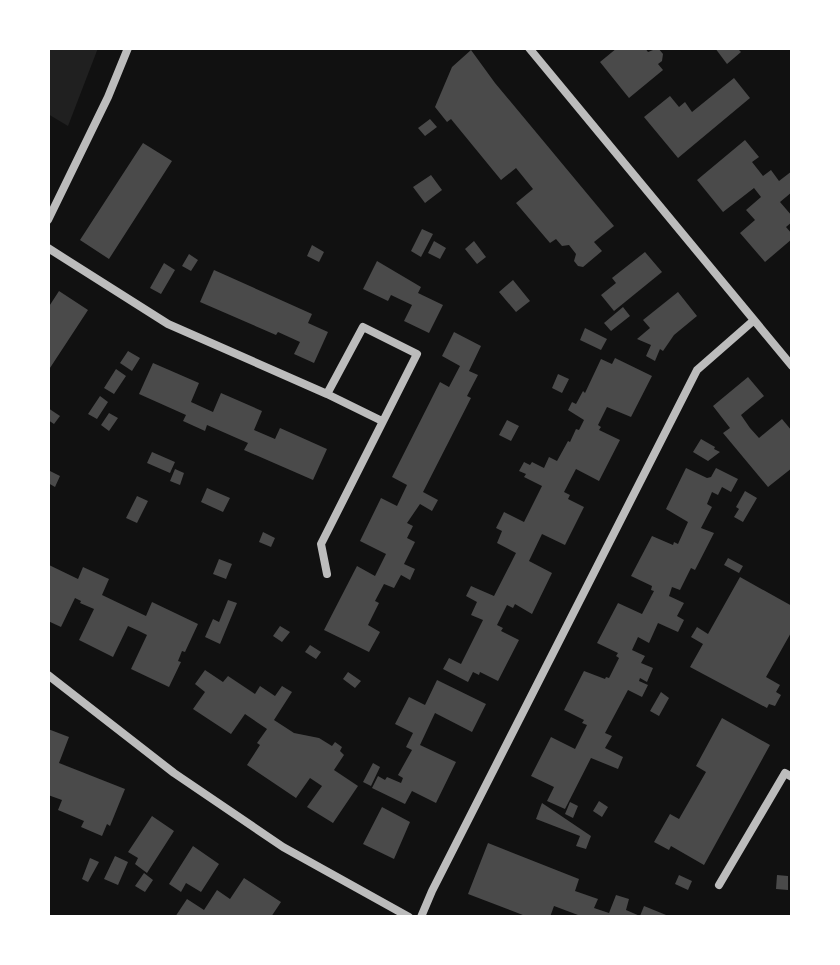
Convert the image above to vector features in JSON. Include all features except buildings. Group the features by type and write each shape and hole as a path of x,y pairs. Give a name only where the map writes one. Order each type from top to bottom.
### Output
{"street":[{"path":"48,220 108,97 128,48"},
{"path":"529,48 792,366"},
{"path":"48,248 168,324 382,421"},
{"path":"421,917 697,370 753,321"},
{"path":"327,394 363,327 417,354 321,544 327,574"},
{"path":"48,675 174,773 283,847 409,917"},
{"path":"719,885 785,773 792,777"}],"shaded area":[{"path":"48,48 98,48 68,126 48,114"}]}
